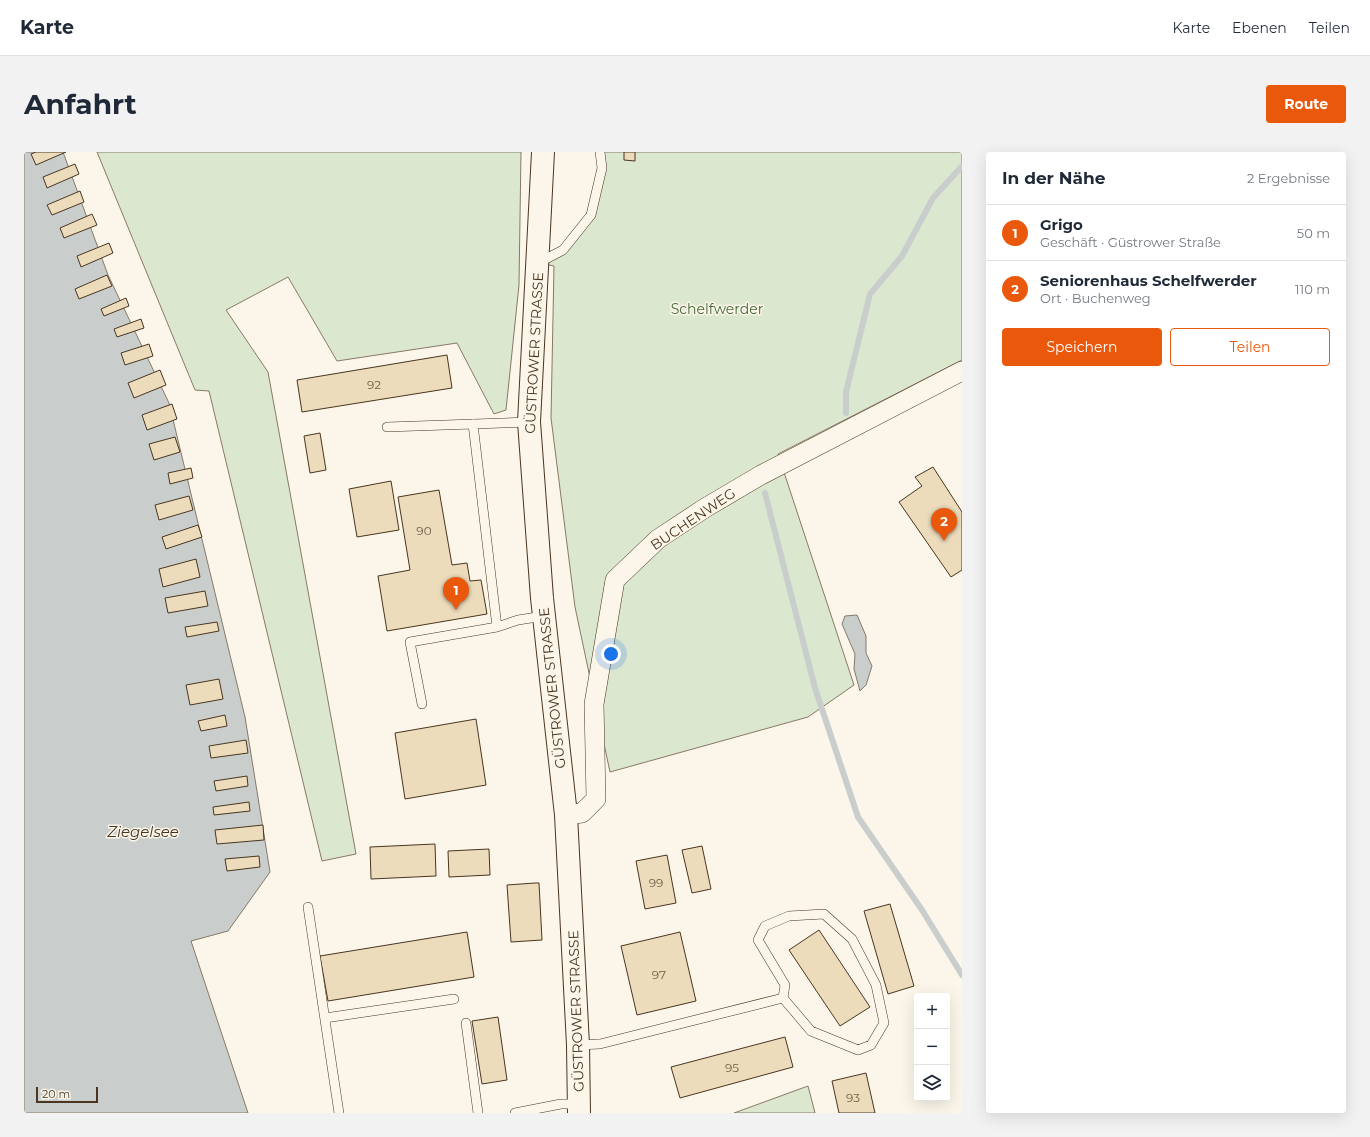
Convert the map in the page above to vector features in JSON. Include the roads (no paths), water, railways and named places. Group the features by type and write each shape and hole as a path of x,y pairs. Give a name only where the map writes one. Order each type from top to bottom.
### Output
{"main road":[{"name":"GÜSTROWER STRASSE","path":"543,152 529,422 544,616 566,815 578,1045 579,1109"}],"street":[{"name":"BUCHENWEG","path":"566,815 582,813 596,799 594,704 615,580 658,539 706,508 761,475 962,371"}],"lane":[{"name":"GÜSTROWER STRASSE","path":"538,264 563,250 591,215 602,168 600,152"},
{"path":"387,427 529,422"},
{"path":"473,424 497,627"},
{"path":"422,704 410,642 497,627 518,620 544,616"},
{"path":"308,907 338,1113"},
{"path":"824,914 852,939 876,985 884,1023 871,1045 858,1050 811,1031 783,998 784,985 758,940 765,926 789,916 824,914"},
{"path":"578,1045 600,1044 783,998"},
{"path":"325,1018 454,999"},
{"path":"466,1023 478,1113"},
{"path":"515,1113 561,1104 579,1109"}],"water":[{"name":"Ziegelsee","path":"24,152 63,152 108,275 169,403 245,717 270,872 228,931 191,941 248,1113 24,1113"},
{"path":"857,615 866,636 866,653 872,666 866,685 860,691 854,669 855,654 842,624 845,616"}],"waterway":[{"path":"846,413 846,392 870,294 902,256 933,198 962,166"},
{"path":"765,493 815,688 858,817 922,910 962,975"}],"place":[{"name":"Seniorenhaus Schelfwerder","path":"944,541"},
{"name":"Grigo","path":"456,610"}],"park label":[{"name":"Schelfwerder","path":"717,309"}]}
